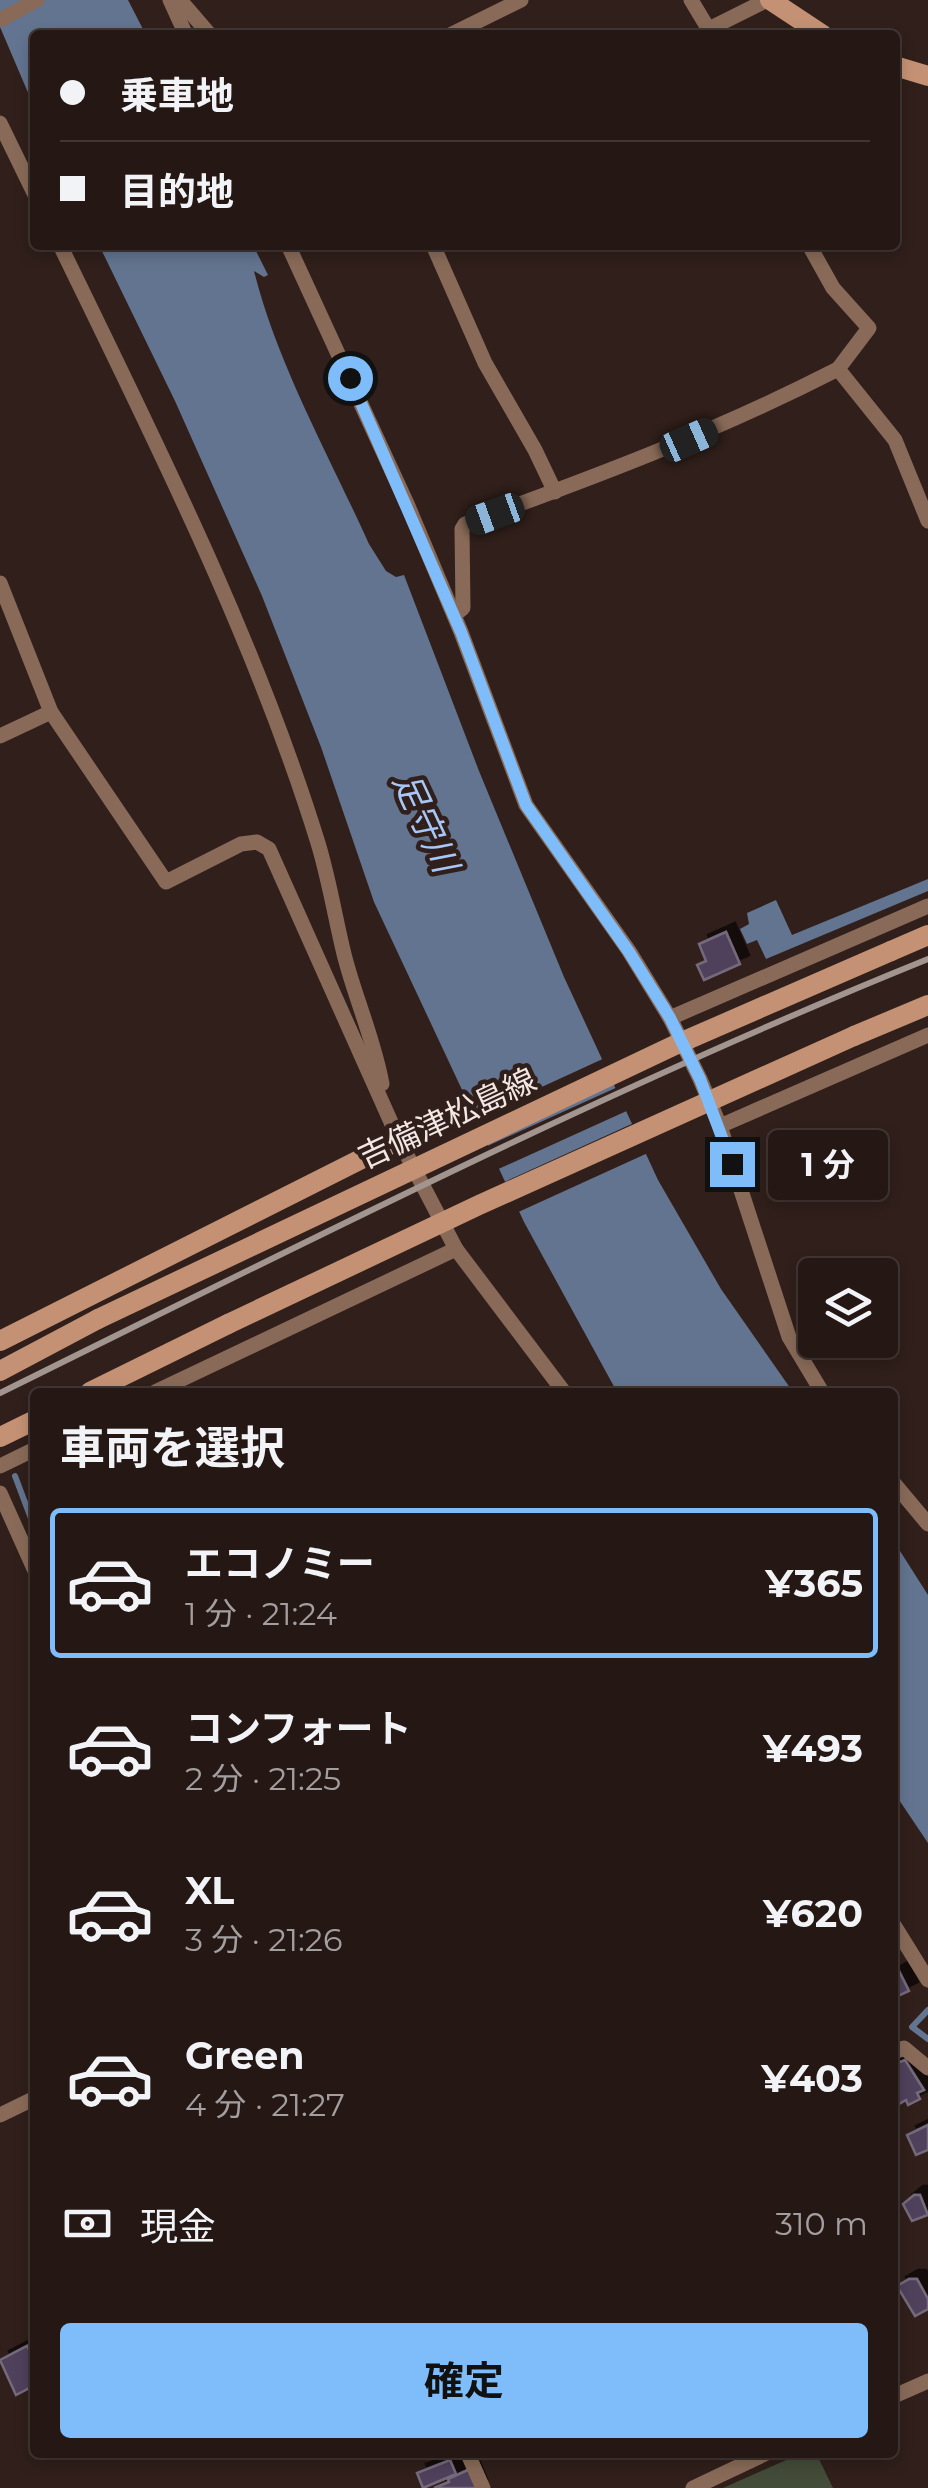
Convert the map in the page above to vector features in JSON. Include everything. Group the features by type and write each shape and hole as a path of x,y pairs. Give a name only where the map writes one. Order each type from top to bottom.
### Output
{"main road":[{"path":"768,0 816,30"},
{"path":"900,68 928,76"},
{"name":"吉備津松島線","path":"0,1371 98,1318 674,1044 928,935"},
{"path":"98,1388 479,1205 928,1004"},
{"path":"0,1341 400,1140"},
{"path":"0,1437 30,1422"}],"street":[{"path":"0,20 37,0"},
{"path":"170,0 184,30"},
{"path":"180,0 206,30"},
{"path":"460,30 521,0"},
{"path":"691,0 710,30"},
{"path":"715,30 768,0"},
{"path":"0,123 30,185"},
{"path":"62,250 248,650 326,870 345,958 377,1057 386,1103"},
{"path":"290,250 401,490 454,615 526,805 670,1018 720,1126 789,1337 820,1388"},
{"path":"435,250 485,362 555,492"},
{"path":"454,615 463,608 462,529 466,524 655,455 756,411 838,369 869,328 834,288 812,250"},
{"path":"838,369 894,440 928,521"},
{"path":"0,583 51,712 166,882 241,844 258,842 268,849 400,1140 456,1249 561,1388"},
{"path":"0,736 51,712"},
{"path":"670,1018 928,906"},
{"path":"720,1126 928,1035"},
{"path":"162,1388 456,1249"},
{"path":"0,1466 30,1452"},
{"path":"898,1488 928,1524"},
{"path":"0,1494 30,1560"},
{"path":"898,1932 928,1980"},
{"path":"898,2050 904,2048 928,2068"},
{"path":"0,2115 30,2100"},
{"path":"898,2393 928,2380"},
{"path":"469,2458 483,2488"},
{"path":"693,2488 756,2458"}],"green space":[{"path":"791,2458 818,2458 833,2488 723,2488"}],"water":[{"path":"0,0 128,0 143,30 30,30 30,97 0,27"},
{"name":"足守川","path":"101,250 256,250 268,275 264,277 254,271 290,376 369,544 386,571 396,577 404,575 564,977 658,1180 721,1289 790,1388 615,1388 524,1222 374,902 321,747 262,596 175,401"},
{"path":"928,879 928,891 766,959 757,940 747,944 740,929 749,924 747,913 776,900 792,935"},
{"path":"898,1548 928,1595 928,1843 898,1798"}],"pier":[{"path":"607,1057 618,1082 482,1145 470,1120"},
{"path":"620,1086 631,1109 494,1171 483,1148"},
{"path":"636,1122 650,1152 514,1214 500,1184"}],"building":[{"path":"726,932 740,964 704,980 697,965 706,961 699,944"},
{"path":"898,1972 909,1991 898,1996"},
{"path":"905,2060 924,2090 917,2093 920,2099 908,2105 906,2100 898,2105 898,2063"},
{"path":"928,2125 928,2150 916,2155 907,2135"},
{"path":"920,2195 928,2215 912,2221 903,2204"},
{"path":"917,2279 928,2299 928,2309 915,2316 898,2285"},
{"path":"27,2346 30,2388 16,2395 0,2360"},
{"path":"450,2460 456,2474 423,2488 417,2473"},
{"path":"470,2469 478,2488 434,2488 449,2482 448,2479"}],"waterway":[{"path":"15,1476 30,1516"},
{"path":"928,2010 912,2027 928,2039"}],"railway":[{"path":"0,1393 576,1113 928,959"}],"route":[{"path":"350,378 461,632 526,805 670,1018 720,1126 732,1164"}]}
